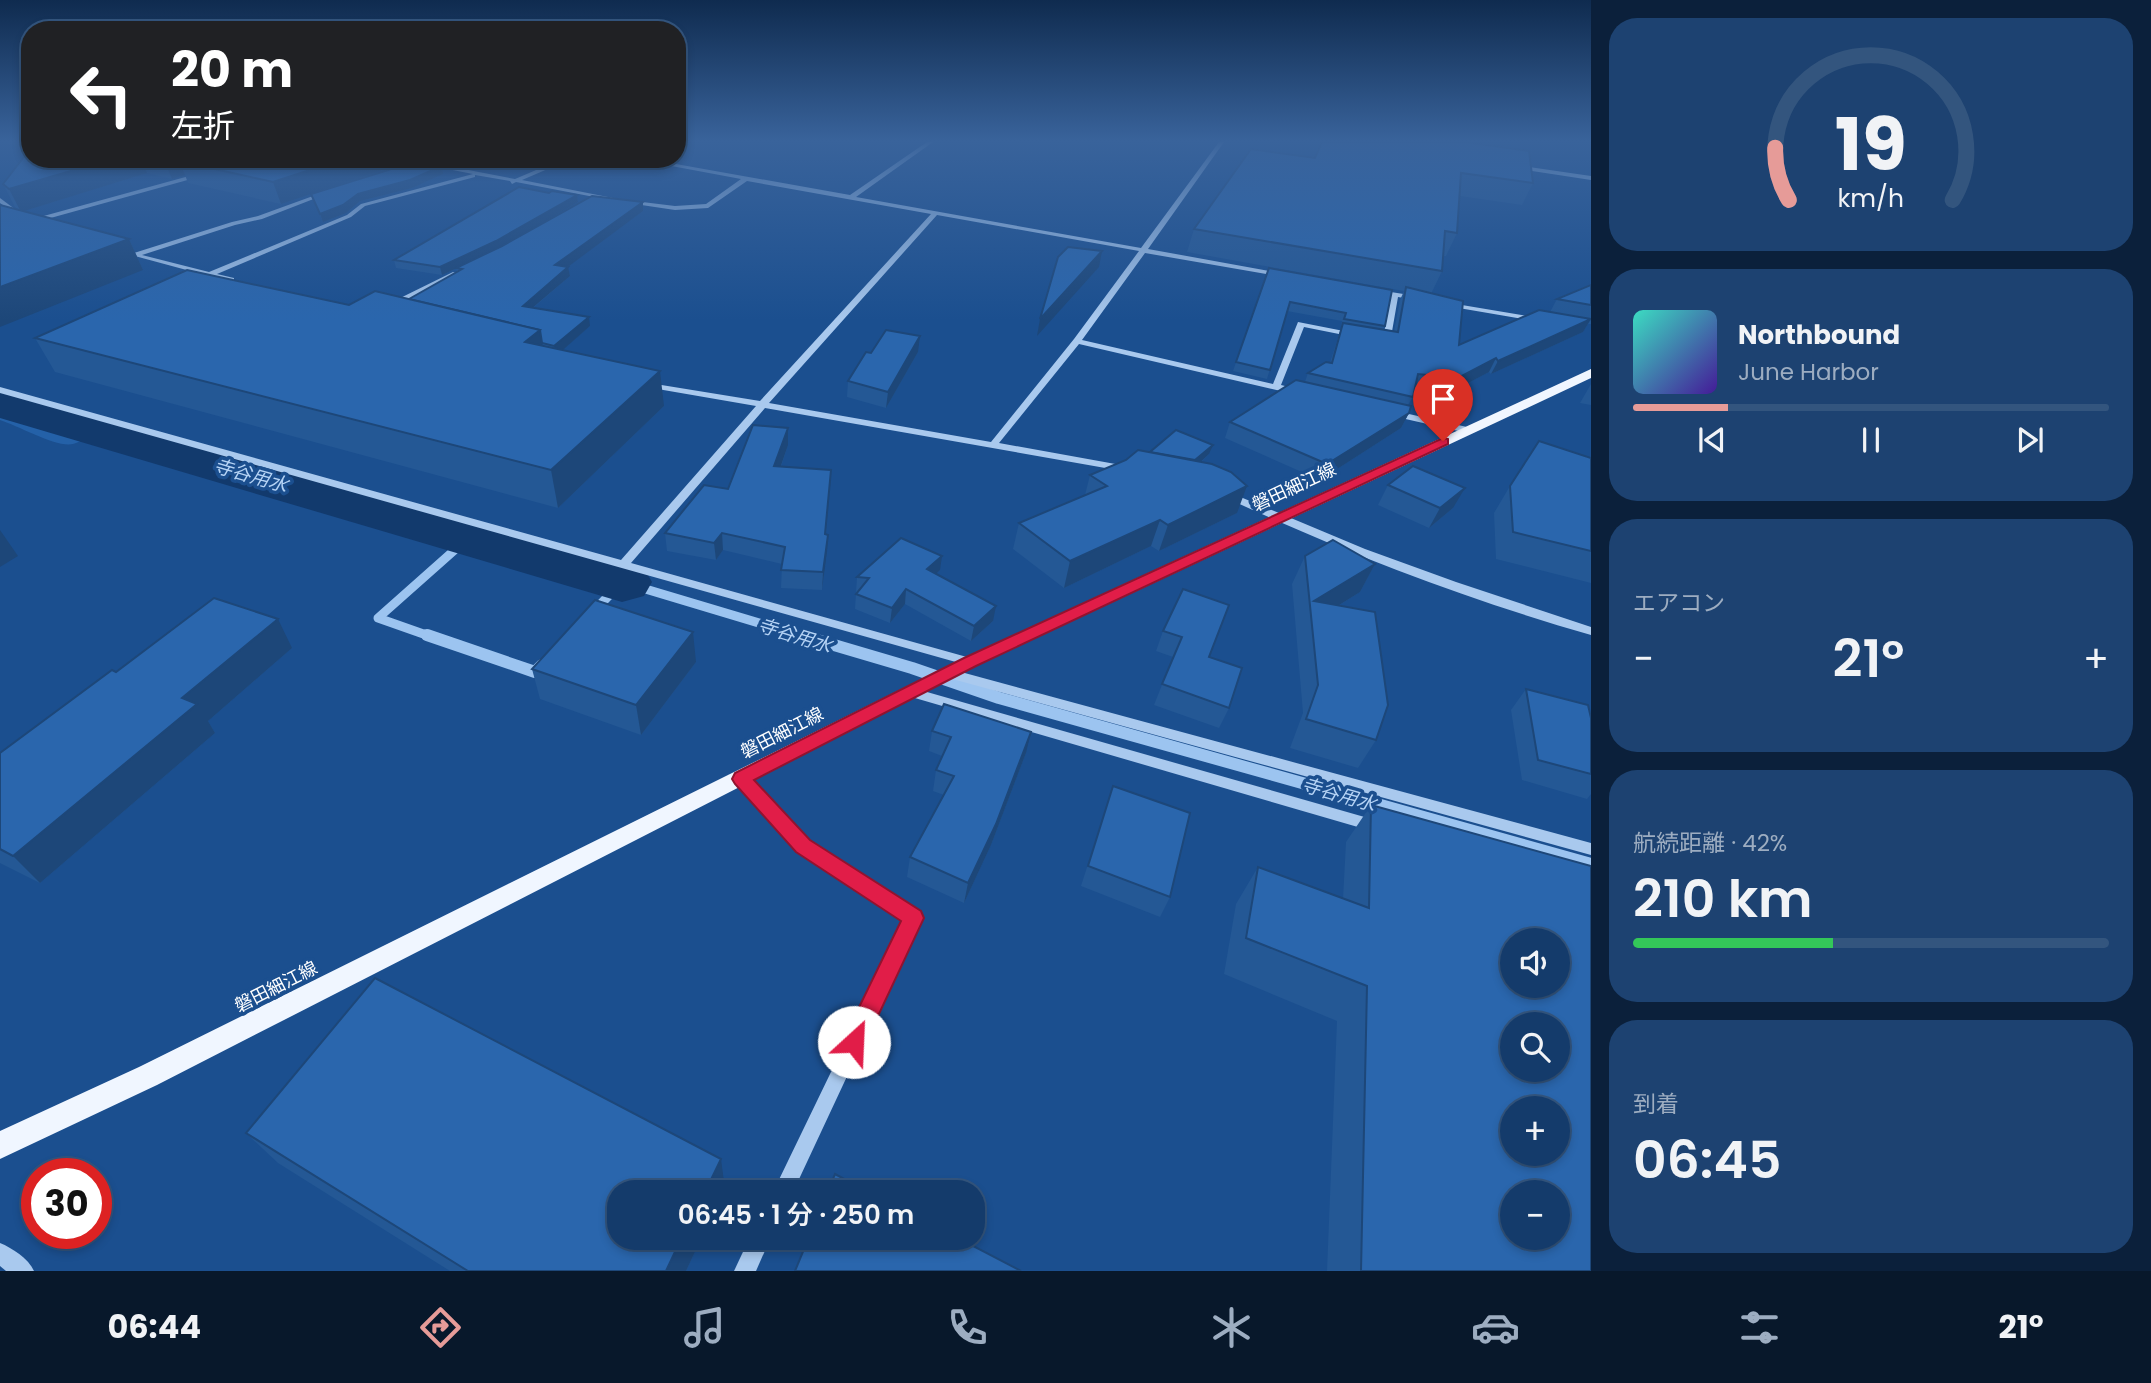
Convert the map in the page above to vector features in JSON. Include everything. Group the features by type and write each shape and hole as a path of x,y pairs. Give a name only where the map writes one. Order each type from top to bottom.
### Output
{"main road":[{"name":"磐田細江線","path":"0,1145 148,1076 970,662 1591,373"}],"street":[{"path":"1,201 26,223 38,226"},
{"path":"0,230 104,201"},
{"path":"134,256 234,223 260,218 304,201"},
{"path":"209,275 349,216 363,205 377,201"},
{"path":"585,204 590,201"},
{"path":"628,201 675,208 708,206 714,201"},
{"path":"868,201 1289,276"},
{"path":"994,444 1077,341 1180,201"},
{"path":"624,564 762,405 935,214"},
{"path":"110,248 236,281"},
{"path":"381,309 465,270"},
{"path":"1368,290 1421,299"},
{"path":"1375,339 1387,341 1395,295"},
{"path":"1434,302 1552,322"},
{"path":"1276,387 1301,324 1363,337"},
{"path":"1077,341 1304,393"},
{"path":"632,380 671,390 994,444 1140,472"},
{"path":"0,390 970,662"},
{"path":"1385,411 1467,430"},
{"path":"1219,490 1279,519 1444,584 1591,631"},
{"path":"950,674 1591,849"},
{"path":"913,693 1392,831"},
{"path":"741,779 803,846 913,918 789,1180"},
{"path":"745,1271 755,1250"},
{"path":"0,1252 23,1271"}],"shaded area":[{"path":"0,403 97,431 73,444 58,443 0,420"}],"building":[{"path":"314,201 348,201 343,205 320,214"},
{"path":"494,201 566,201 496,241 440,267 394,260"},
{"path":"582,201 643,202 555,265 568,267 523,306 589,317 554,346 542,343 540,330 409,299 462,269 456,268"},
{"path":"1214,201 1459,201 1457,233 1445,231 1442,271 1194,229"},
{"path":"0,205 129,239 0,287"},
{"path":"1068,247 1102,251 1040,319 1058,257"},
{"path":"1269,268 1392,290 1385,326 1344,319 1346,313 1290,302 1270,370 1236,362"},
{"path":"187,270 349,305 375,291 540,330 525,342 660,371 551,470 35,338"},
{"path":"1591,285 1591,305 1557,299"},
{"path":"1406,287 1463,301 1459,345 1539,310 1591,319 1498,361 1496,358 1458,378 1418,374 1413,397 1308,373 1326,362 1332,363 1343,323 1398,332"},
{"path":"886,330 920,336 888,392 848,381 866,352 871,353"},
{"path":"1296,380 1411,406 1409,413 1327,464 1230,422"},
{"path":"753,425 788,428 774,466 831,470 823,572 781,570 785,547 722,533 714,543 665,533 704,485 728,489"},
{"path":"1176,430 1213,445 1195,460 1150,452"},
{"path":"1539,441 1591,458 1591,551 1513,532 1510,486"},
{"path":"1138,450 1212,464 1231,472 1247,486 1168,525 1160,520 1070,561 1019,523 1107,486 1090,475 1126,460"},
{"path":"1413,466 1465,488 1440,508 1388,485"},
{"path":"901,538 942,556 927,569 996,606 974,626 906,589 892,608 856,594 869,578 857,577"},
{"path":"1333,540 1375,564 1314,601 1375,612 1388,705 1376,740 1306,719 1318,685 1305,556"},
{"path":"1183,589 1229,605 1209,657 1242,668 1229,708 1162,684 1182,637 1163,631"},
{"path":"214,598 278,619 182,698 197,704 13,856 0,849 0,753 112,670 116,672"},
{"path":"595,600 693,632 636,705 532,669"},
{"path":"1526,689 1588,705 1591,718 1591,774 1538,760"},
{"path":"944,704 1031,732 996,824 968,883 910,857 954,776 936,770 951,737 932,731"},
{"path":"1113,786 1190,813 1170,897 1088,866"},
{"path":"1371,805 1591,866 1591,1271 1361,1271 1367,986 1246,938 1258,867 1369,908"},
{"path":"375,978 721,1159 711,1180 607,1180 607,1250 676,1250 666,1271 468,1271 246,1133"},
{"path":"835,1174 846,1180 833,1180"},
{"path":"804,1250 981,1250 1021,1271 795,1271"}],"waterway":[{"name":"寺谷用水","path":"0,403 622,582"},
{"path":"432,637 378,618 467,539"},
{"name":"寺谷用水","path":"592,613 622,582 806,637"},
{"path":"427,635 535,672 542,665"},
{"name":"寺谷用水","path":"800,635 912,668 999,698 1591,864"}],"route":[{"path":"854,1042 913,918 803,846 741,779 970,662 1443,441"}]}
